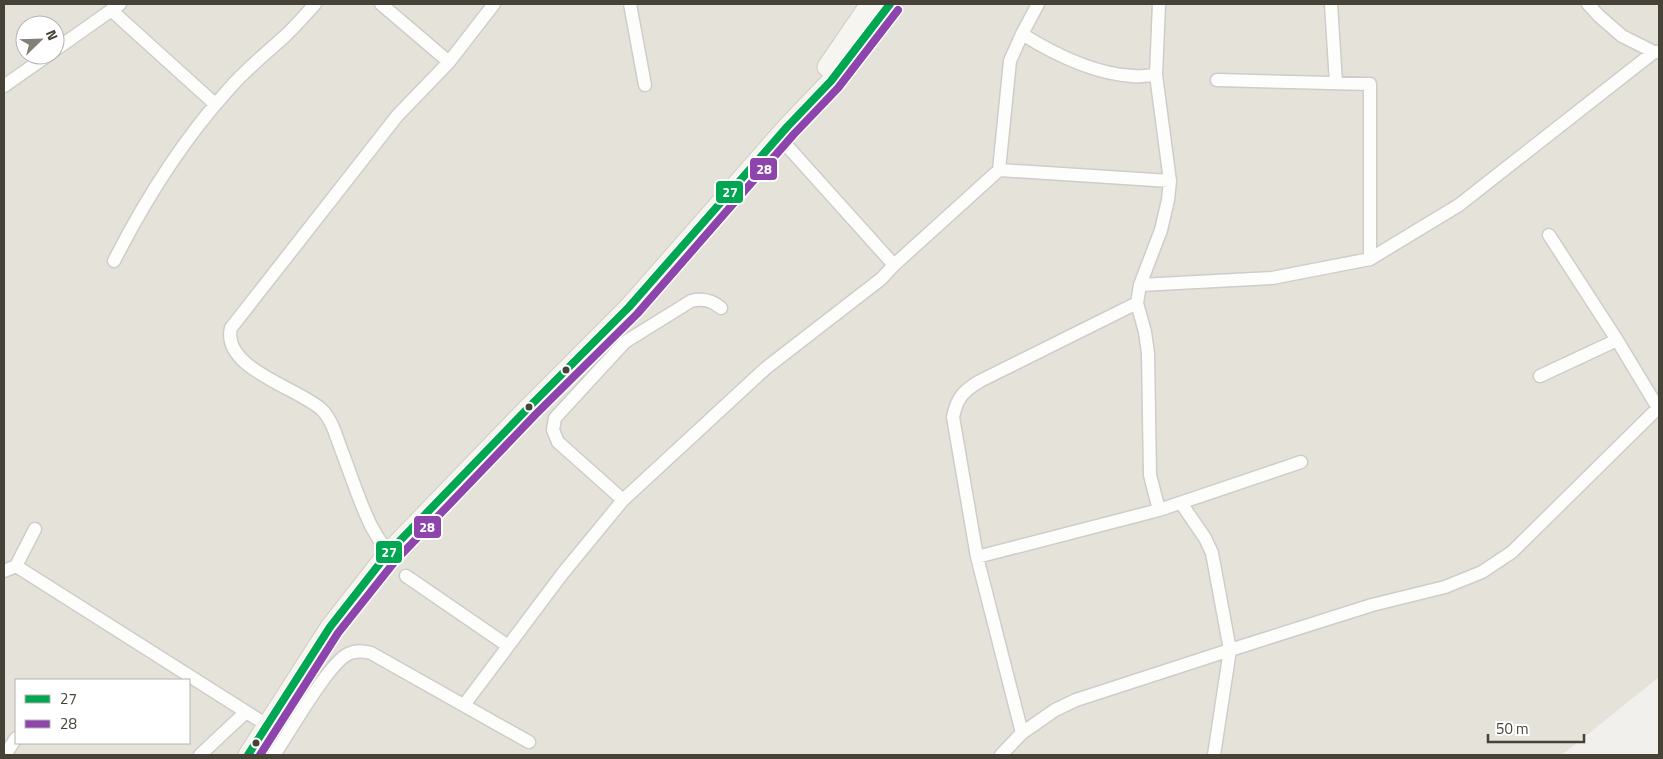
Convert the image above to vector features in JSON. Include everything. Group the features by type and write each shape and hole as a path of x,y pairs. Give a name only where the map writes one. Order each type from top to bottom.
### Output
{"street":[{"path":"114,261 156,186 216,104 246,70 285,36 315,4"},
{"path":"381,4 449,62"},
{"path":"388,553 370,525 333,428 325,413 313,403 262,374 239,356 231,342 230,332 231,328 396,116 449,62 494,4"},
{"path":"630,4 645,85"},
{"path":"783,132 870,4"},
{"path":"248,755 330,627 388,553 528,407 629,307 783,132 831,81 890,4"},
{"path":"464,705 563,573 623,500 766,368 880,279 999,170 1010,61 1038,4"},
{"path":"1159,4 1156,75 1170,182 1166,215 1140,285 1137,303 1145,332 1148,353 1150,475 1159,510"},
{"path":"1331,4 1336,83"},
{"path":"1140,285 1272,278 1370,259 1459,205 1657,52 1622,36 1588,4"},
{"path":"65,43 116,7 216,104"},
{"path":"1022,34 1058,54 1095,68 1133,76 1156,75"},
{"path":"4,86 34,65"},
{"path":"1217,80 1370,84 1370,259"},
{"path":"783,132 894,265"},
{"path":"999,170 1170,182"},
{"path":"1001,755 1022,733 1055,710 1076,700 1372,605 1445,587 1482,572 1512,552 1659,407 1549,234"},
{"path":"623,500 558,442 553,430 555,418 625,342 691,301 707,300 715,302 722,308"},
{"path":"1022,733 977,557 953,417 956,405 961,395 968,388 980,381 1137,303"},
{"path":"1540,376 1617,340"},
{"path":"977,557 1159,510 1301,462"},
{"path":"1181,503 1205,538 1212,553 1230,650 1214,755"},
{"path":"35,529 10,568 267,725"},
{"path":"406,576 508,646"},
{"path":"274,755 332,668 346,655 359,651 371,653 529,742"},
{"path":"200,755 246,712"},
{"path":"5,755 15,740"}],"shaded area":[{"path":"4,4 1659,4 1659,677 1562,755 4,755"}],"transit line":[{"name":"27","path":"248,755 330,627 388,553 629,307 787,127 831,81 890,4"},
{"name":"28","path":"260,755 338,633 396,560 536,414 637,314 794,134 838,88 898,10"}]}
